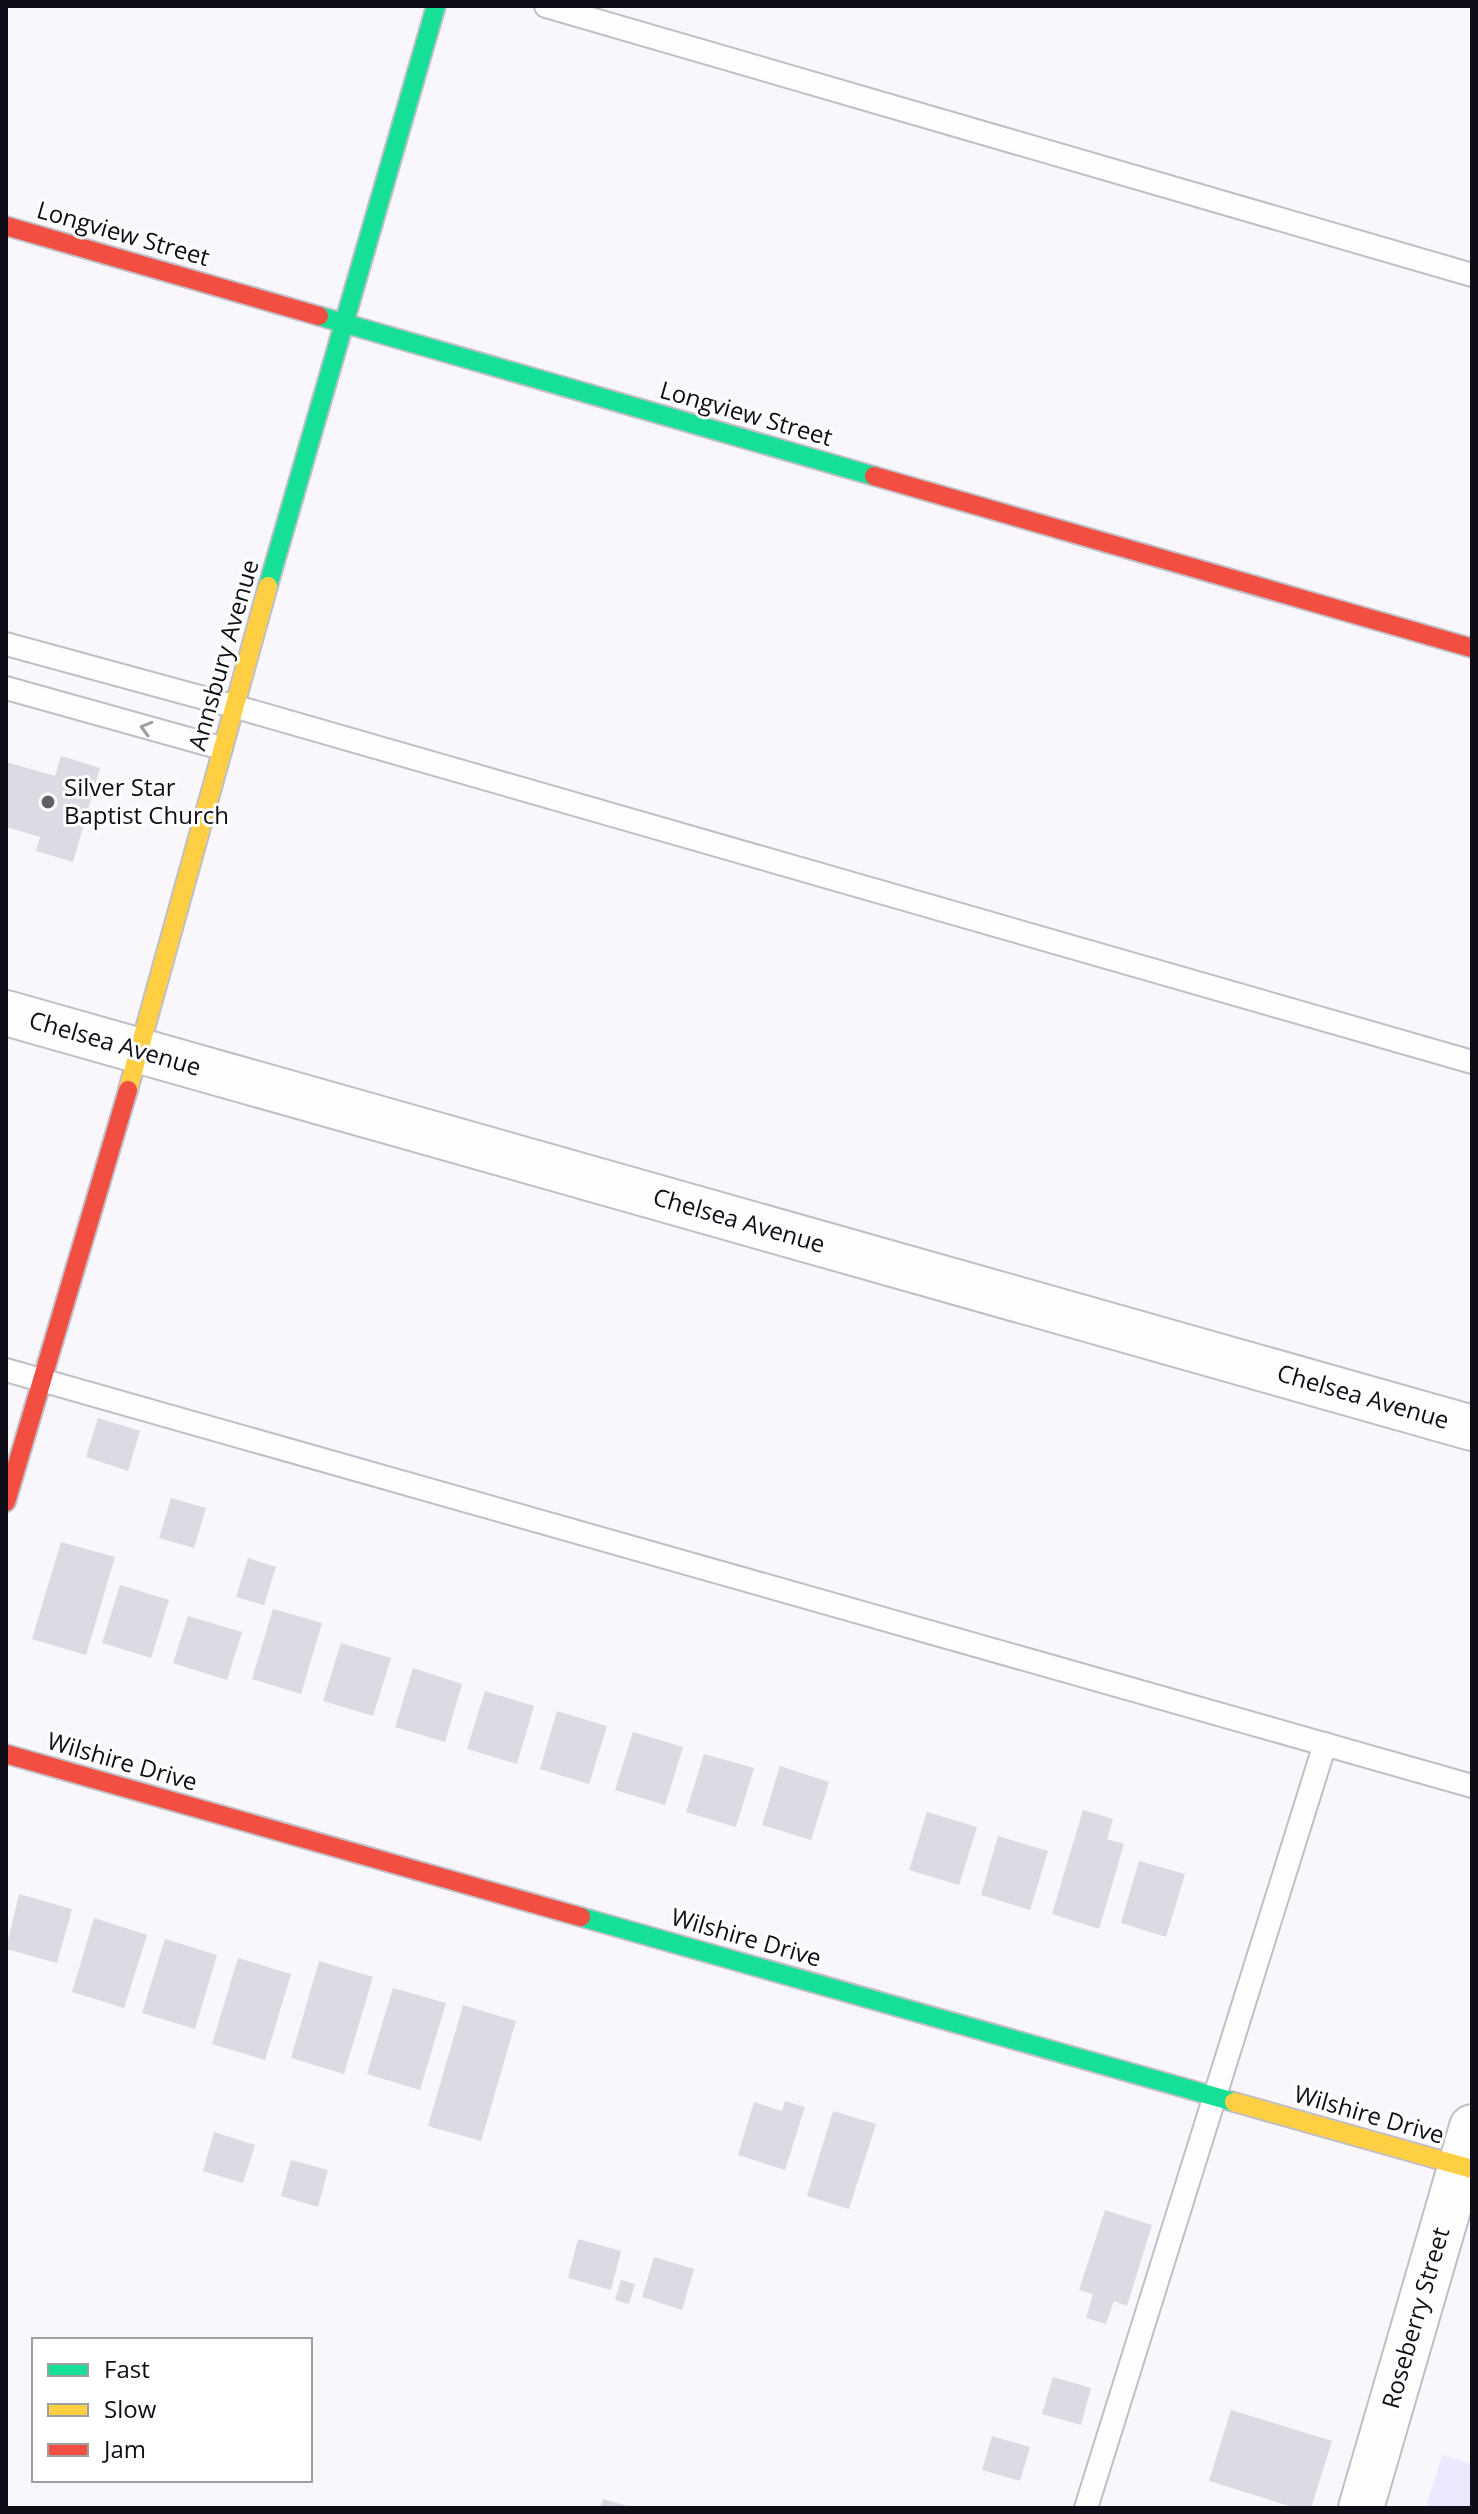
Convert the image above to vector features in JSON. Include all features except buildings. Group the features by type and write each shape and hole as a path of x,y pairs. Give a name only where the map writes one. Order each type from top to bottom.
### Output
{"street":[{"name":"Annsbury Avenue","path":"6,1502 139,1051 221,748 436,6"},
{"name":"Longview Street","path":"6,226 1472,648"},
{"name":"Chelsea Avenue","path":"6,1013 1472,1428"},
{"name":"Wilshire Drive","path":"6,1754 1215,2096 1468,2154"},
{"name":"Roseberry Street","path":"1361,2508 1468,2154"}],"lane":[{"path":"546,6 1472,275"},
{"path":"6,644 233,706 1472,1062"},
{"path":"6,688 221,748"},
{"path":"6,1370 1472,1786"},
{"path":"1086,2508 1325,1744"}],"shaded area":[{"path":"1442,2455 1472,2464 1472,2508 1426,2508"}],"traffic: fast":[{"path":"268,586 436,6"},
{"path":"319,316 874,476"},
{"path":"581,1917 1234,2102"}],"traffic: slow":[{"path":"128,1090 268,586"},
{"path":"1234,2102 1472,2169"}],"traffic: jam":[{"path":"6,226 319,316"},
{"path":"874,476 1472,648"},
{"path":"6,1502 128,1090"},
{"path":"6,1754 581,1917"}],"place":[{"name":"Silver Star Baptist Church","path":"48,802"}]}
